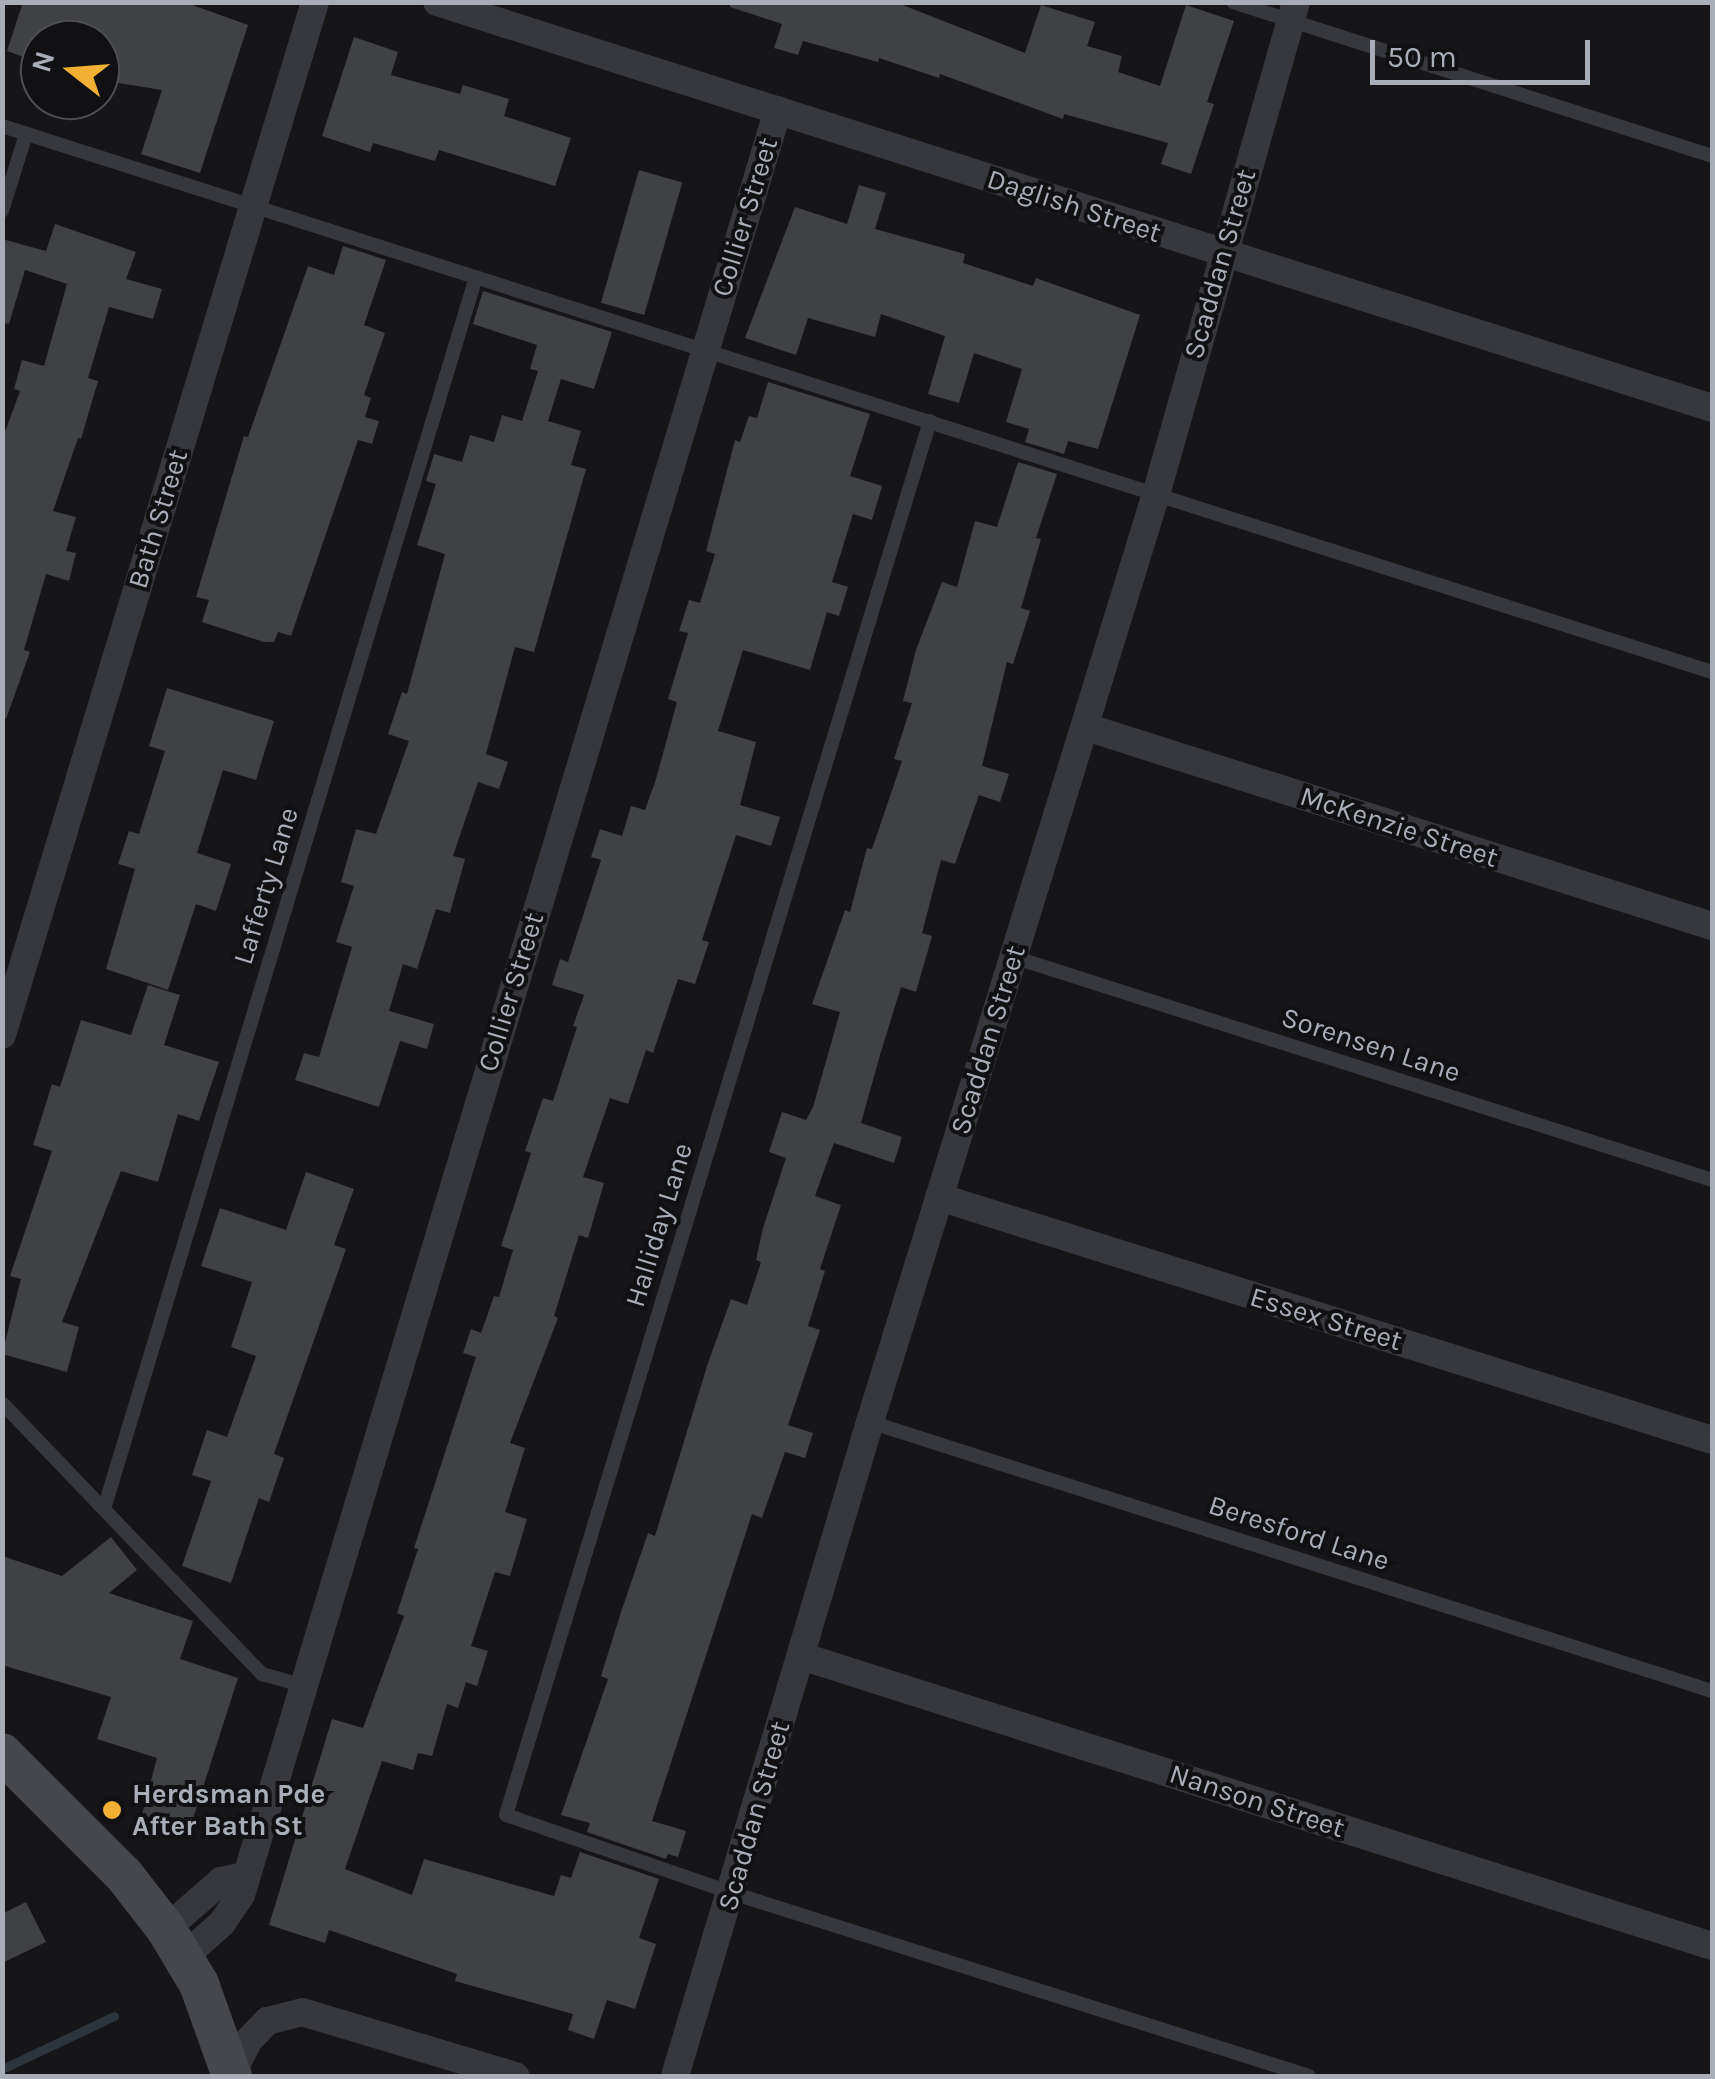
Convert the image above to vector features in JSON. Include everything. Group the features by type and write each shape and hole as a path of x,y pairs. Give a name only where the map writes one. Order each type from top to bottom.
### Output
{"main road":[{"path":"2,1753 124,1876 175,1943 218,2024 232,2075"}],"street":[{"name":"Bath Street","path":"2,1036 315,2"},
{"name":"Daglish Street","path":"437,2 1712,408"},
{"name":"Scaddan Street","path":"675,2076 870,1422 1157,491 1221,254 1294,12"},
{"name":"Collier Street","path":"175,1943 222,1924 241,1895 778,110"},
{"name":"McKenzie Street","path":"1086,727 1712,926"},
{"name":"Essex Street","path":"940,1198 1712,1440"},
{"name":"Nanson Street","path":"801,1656 1712,1946"},
{"path":"232,2075 248,2040 266,2020 302,2012 479,2071 516,2076"}],"lane":[{"path":"1233,2 1294,12 1712,156"},
{"path":"2,126 1157,491 1712,672"},
{"path":"2,210 26,134"},
{"name":"Lafferty Lane","path":"104,1508 476,277"},
{"name":"Halliday Lane","path":"732,1893 506,1815 930,421"},
{"name":"Sorensen Lane","path":"1014,957 1712,1180"},
{"path":"2,1403 262,1674 302,1684"},
{"name":"Beresford Lane","path":"870,1422 1712,1691"},
{"path":"732,1893 1309,2076"}],"building":[{"path":"23,2 184,2 248,25 200,173 141,154 162,90 120,83 120,20 20,20 20,56 7,51"},
{"path":"730,2 895,2 1025,53 1041,5 1095,22 1087,46 1122,56 1118,72 1160,86 1186,5 1234,21 1207,102 1214,104 1191,174 1161,164 1168,143 1064,114 1063,119 940,74 939,78 879,58 878,62 803,41 798,55 774,48 782,24 730,7"},
{"path":"354,37 398,52 391,75 460,94 463,85 509,99 504,116 571,138 555,186 439,150 435,161 373,143 370,152 322,136"},
{"path":"639,170 682,182 644,315 601,303"},
{"path":"859,185 886,193 875,229 965,254 963,263 1033,286 1036,278 1140,315 1098,449 1068,441 1064,454 1025,442 1029,429 1006,422 1022,369 974,353 959,403 928,394 945,336 881,314 875,337 808,318 796,355 745,338 795,207 847,224"},
{"path":"55,224 136,252 126,279 162,289 153,319 109,307 88,378 98,381 53,511 76,517 66,551 76,553 69,581 46,574 24,650 30,652 6,719 2,719 2,440 20,391 14,389 22,360 44,366 67,284 25,270 9,324 2,323 2,239 46,251"},
{"path":"343,246 386,260 364,325 385,333 364,395 371,398 365,417 379,421 372,444 358,440 291,636 278,632 274,642 264,642 202,622 209,600 196,597 244,436 248,437 308,266 334,275"},
{"path":"483,291 612,332 594,389 561,379 548,421 581,431 571,465 586,469 534,652 515,647 486,754 508,762 499,789 478,782 453,856 465,859 450,913 436,909 417,969 403,964 389,1011 434,1024 427,1049 400,1041 379,1107 295,1080 304,1053 319,1057 352,947 336,942 354,886 341,882 356,829 376,834 409,741 388,734 402,692 407,694 445,554 417,545 436,484 426,481 434,454 462,462 470,435 494,442 502,415 522,421 538,371 530,369 537,345 473,324"},
{"path":"768,382 870,414 850,476 882,486 872,520 853,514 832,582 848,587 839,616 827,612 810,670 743,650 718,731 756,742 740,805 780,817 771,846 736,835 702,940 709,942 695,984 678,979 653,1053 646,1050 628,1104 610,1098 583,1177 604,1183 588,1238 579,1235 554,1316 558,1318 510,1443 525,1448 505,1512 527,1519 510,1576 495,1572 471,1646 488,1651 477,1686 466,1682 458,1708 447,1704 432,1756 418,1753 413,1770 382,1761 345,1869 412,1895 424,1859 554,1896 561,1875 571,1878 580,1852 659,1879 639,1938 656,1944 635,2009 607,2000 594,2039 568,2030 573,2014 455,1981 457,1974 329,1930 325,1943 269,1925 332,1719 363,1728 404,1616 397,1613 418,1549 414,1548 476,1357 463,1353 471,1329 481,1333 494,1296 499,1297 513,1250 501,1246 531,1153 525,1151 543,1098 553,1101 577,1027 573,1026 584,995 552,985 560,959 568,962 601,860 591,857 600,829 622,836 631,806 645,810 677,702 668,699 688,633 679,631 689,600 700,603 715,554 706,551 735,440 740,442 749,416 757,418"},
{"path":"1018,462 1057,474 1036,538 1041,539 1021,608 1030,611 1013,664 1007,662 982,766 1009,774 1000,802 979,795 955,864 941,860 922,933 932,936 916,992 901,987 880,1055 861,1123 902,1137 894,1163 834,1143 815,1196 841,1205 820,1269 825,1271 808,1326 820,1330 788,1425 813,1433 805,1458 785,1452 762,1518 752,1514 652,1821 686,1831 678,1857 668,1854 666,1859 587,1832 590,1823 561,1815 608,1679 601,1676 621,1612 648,1533 655,1536 731,1299 747,1305 761,1262 756,1260 763,1228 786,1158 769,1152 782,1112 806,1120 813,1107 840,1012 812,1004 845,910 850,912 867,848 872,849 902,761 894,759 912,703 903,701 916,650 942,582 957,587 975,521 997,527"},
{"path":"167,688 274,721 256,780 223,770 197,853 231,864 216,911 196,904 168,990 106,969 135,869 118,864 129,831 139,834 165,751 149,746"},
{"path":"148,985 180,995 164,1045 219,1062 199,1121 178,1114 158,1182 121,1171 62,1322 79,1327 67,1372 2,1354 21,1279 10,1276 52,1151 33,1145 52,1084 60,1087 81,1020 131,1035"},
{"path":"306,1172 354,1189 334,1245 346,1249 274,1454 284,1458 269,1502 259,1498 231,1583 182,1566 211,1481 192,1475 207,1430 227,1437 256,1356 231,1347 252,1282 201,1266 220,1208 286,1230"},
{"path":"111,1537 137,1570 109,1593 193,1621 180,1659 238,1678 190,1828 142,1815 157,1758 97,1739 111,1697 2,1665 2,1556 62,1576"},
{"path":"26,1902 46,1942 2,1963 2,1914"}],"waterway":[{"path":"2,2069 114,2016"}],"place":[{"name":"Herdsman Pde After Bath St","path":"112,1810"}]}
